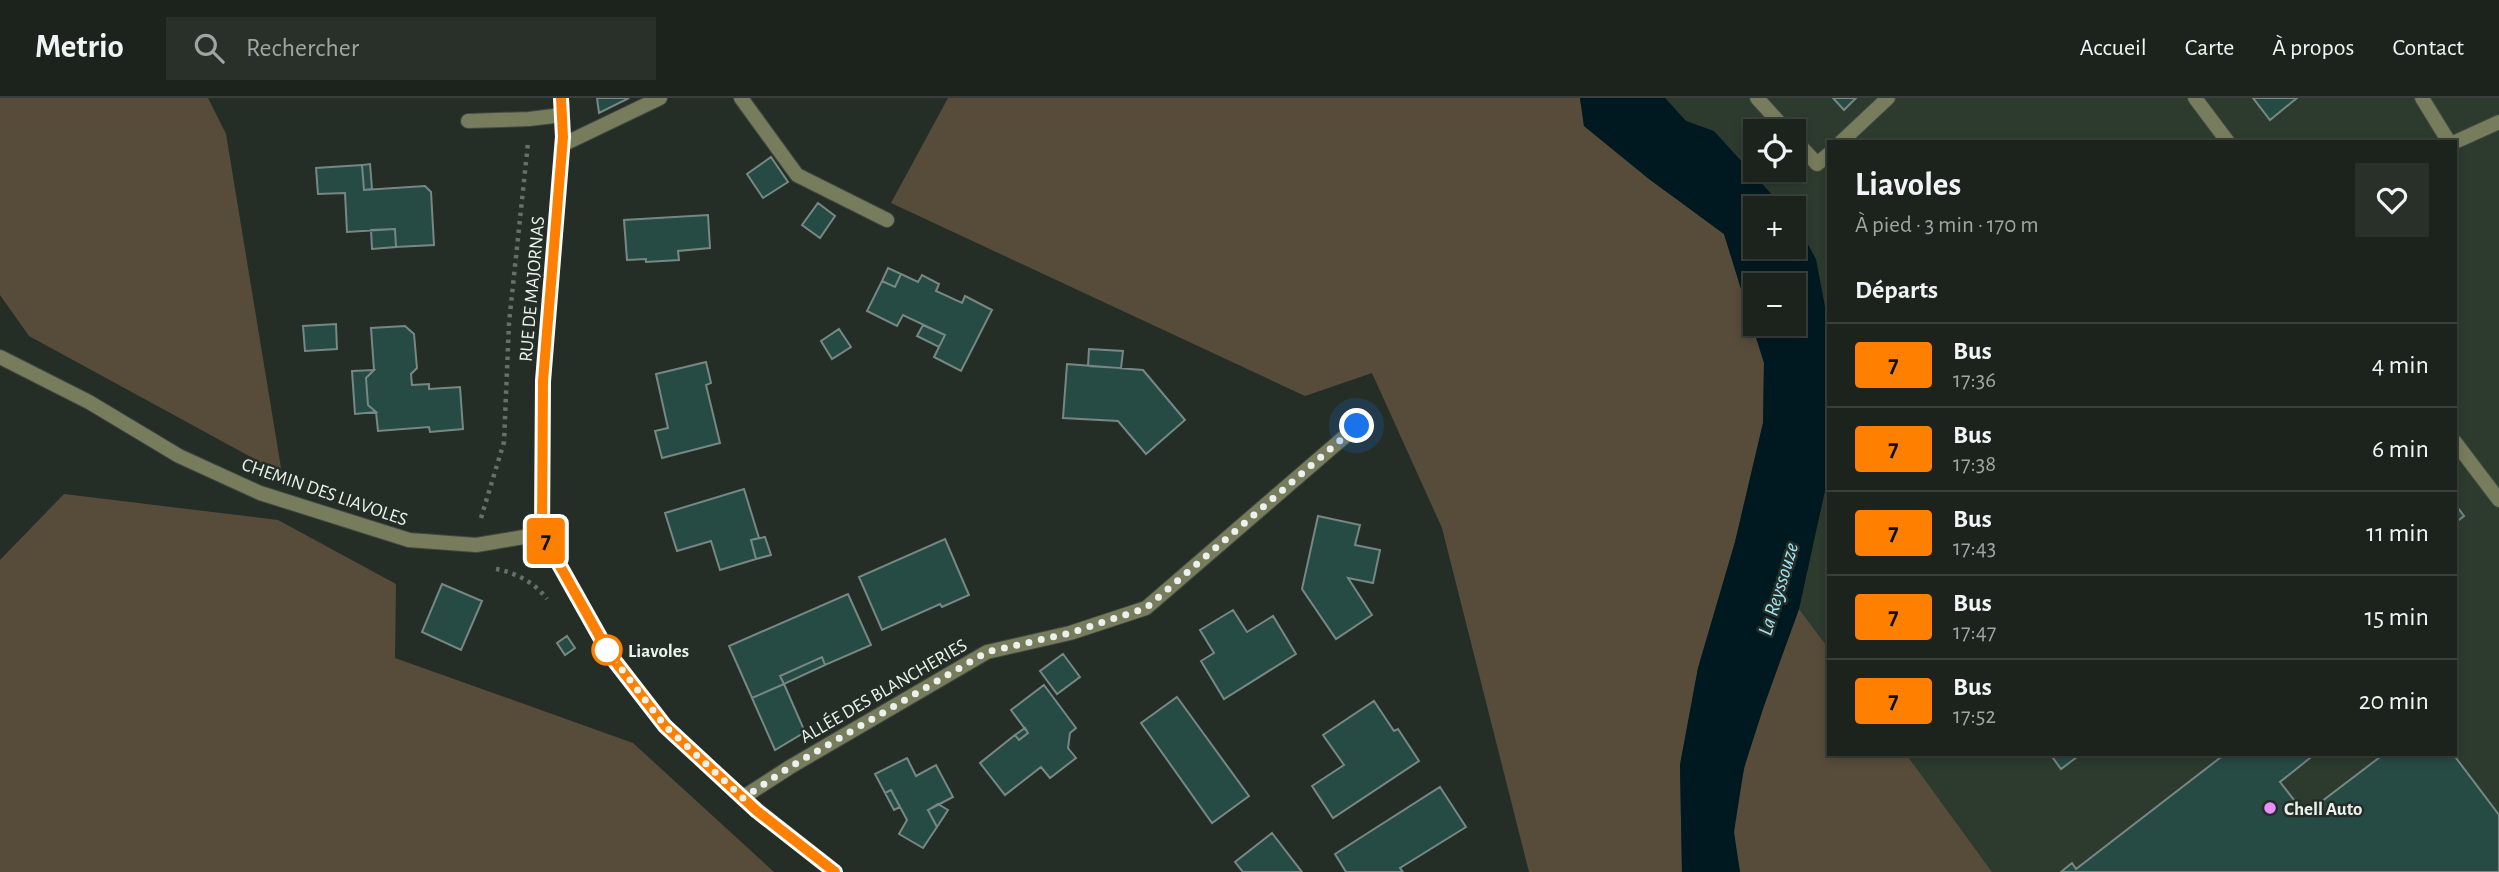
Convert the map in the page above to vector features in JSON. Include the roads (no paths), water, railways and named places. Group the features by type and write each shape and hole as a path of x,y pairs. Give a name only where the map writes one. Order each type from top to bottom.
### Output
{"street":[{"name":"RUE DE MAJORNAS","path":"561,98 562,145 543,381 542,534 610,655 665,726 743,798 835,872"},
{"path":"562,145 660,98"},
{"path":"741,98 797,175 887,220"},
{"path":"1757,98 1776,119"},
{"path":"1844,140 1888,98"},
{"path":"2195,98 2226,140"},
{"path":"2422,98 2448,140"},
{"path":"468,121 562,115"},
{"path":"2457,141 2499,122"},
{"path":"1806,152 1817,164 1827,156"},
{"name":"CHEMIN DES LIAVOLES","path":"0,357 89,402 178,456 260,493 409,540 476,545 542,534"},
{"name":"ALLÉE DES BLANCHERIES","path":"743,798 790,767 987,652 1070,633 1146,608 1357,426"},
{"path":"2457,445 2499,500"}],"water":[{"name":"La Reyssouze","path":"1580,98 1665,98 1686,121 1714,131 1743,163 1743,182 1760,182 1773,196 1743,196 1743,259 1806,259 1806,241 1816,259 1827,317 1827,481 1799,609 1744,768 1734,832 1740,872 1682,872 1680,765 1698,668 1735,542 1763,423 1764,363 1756,336 1806,336 1806,273 1743,273 1743,295 1724,234 1649,179 1584,126"}],"place":[{"name":"Liavoles","path":"607,650"},
{"name":"Chell Auto","path":"2270,808"}]}
